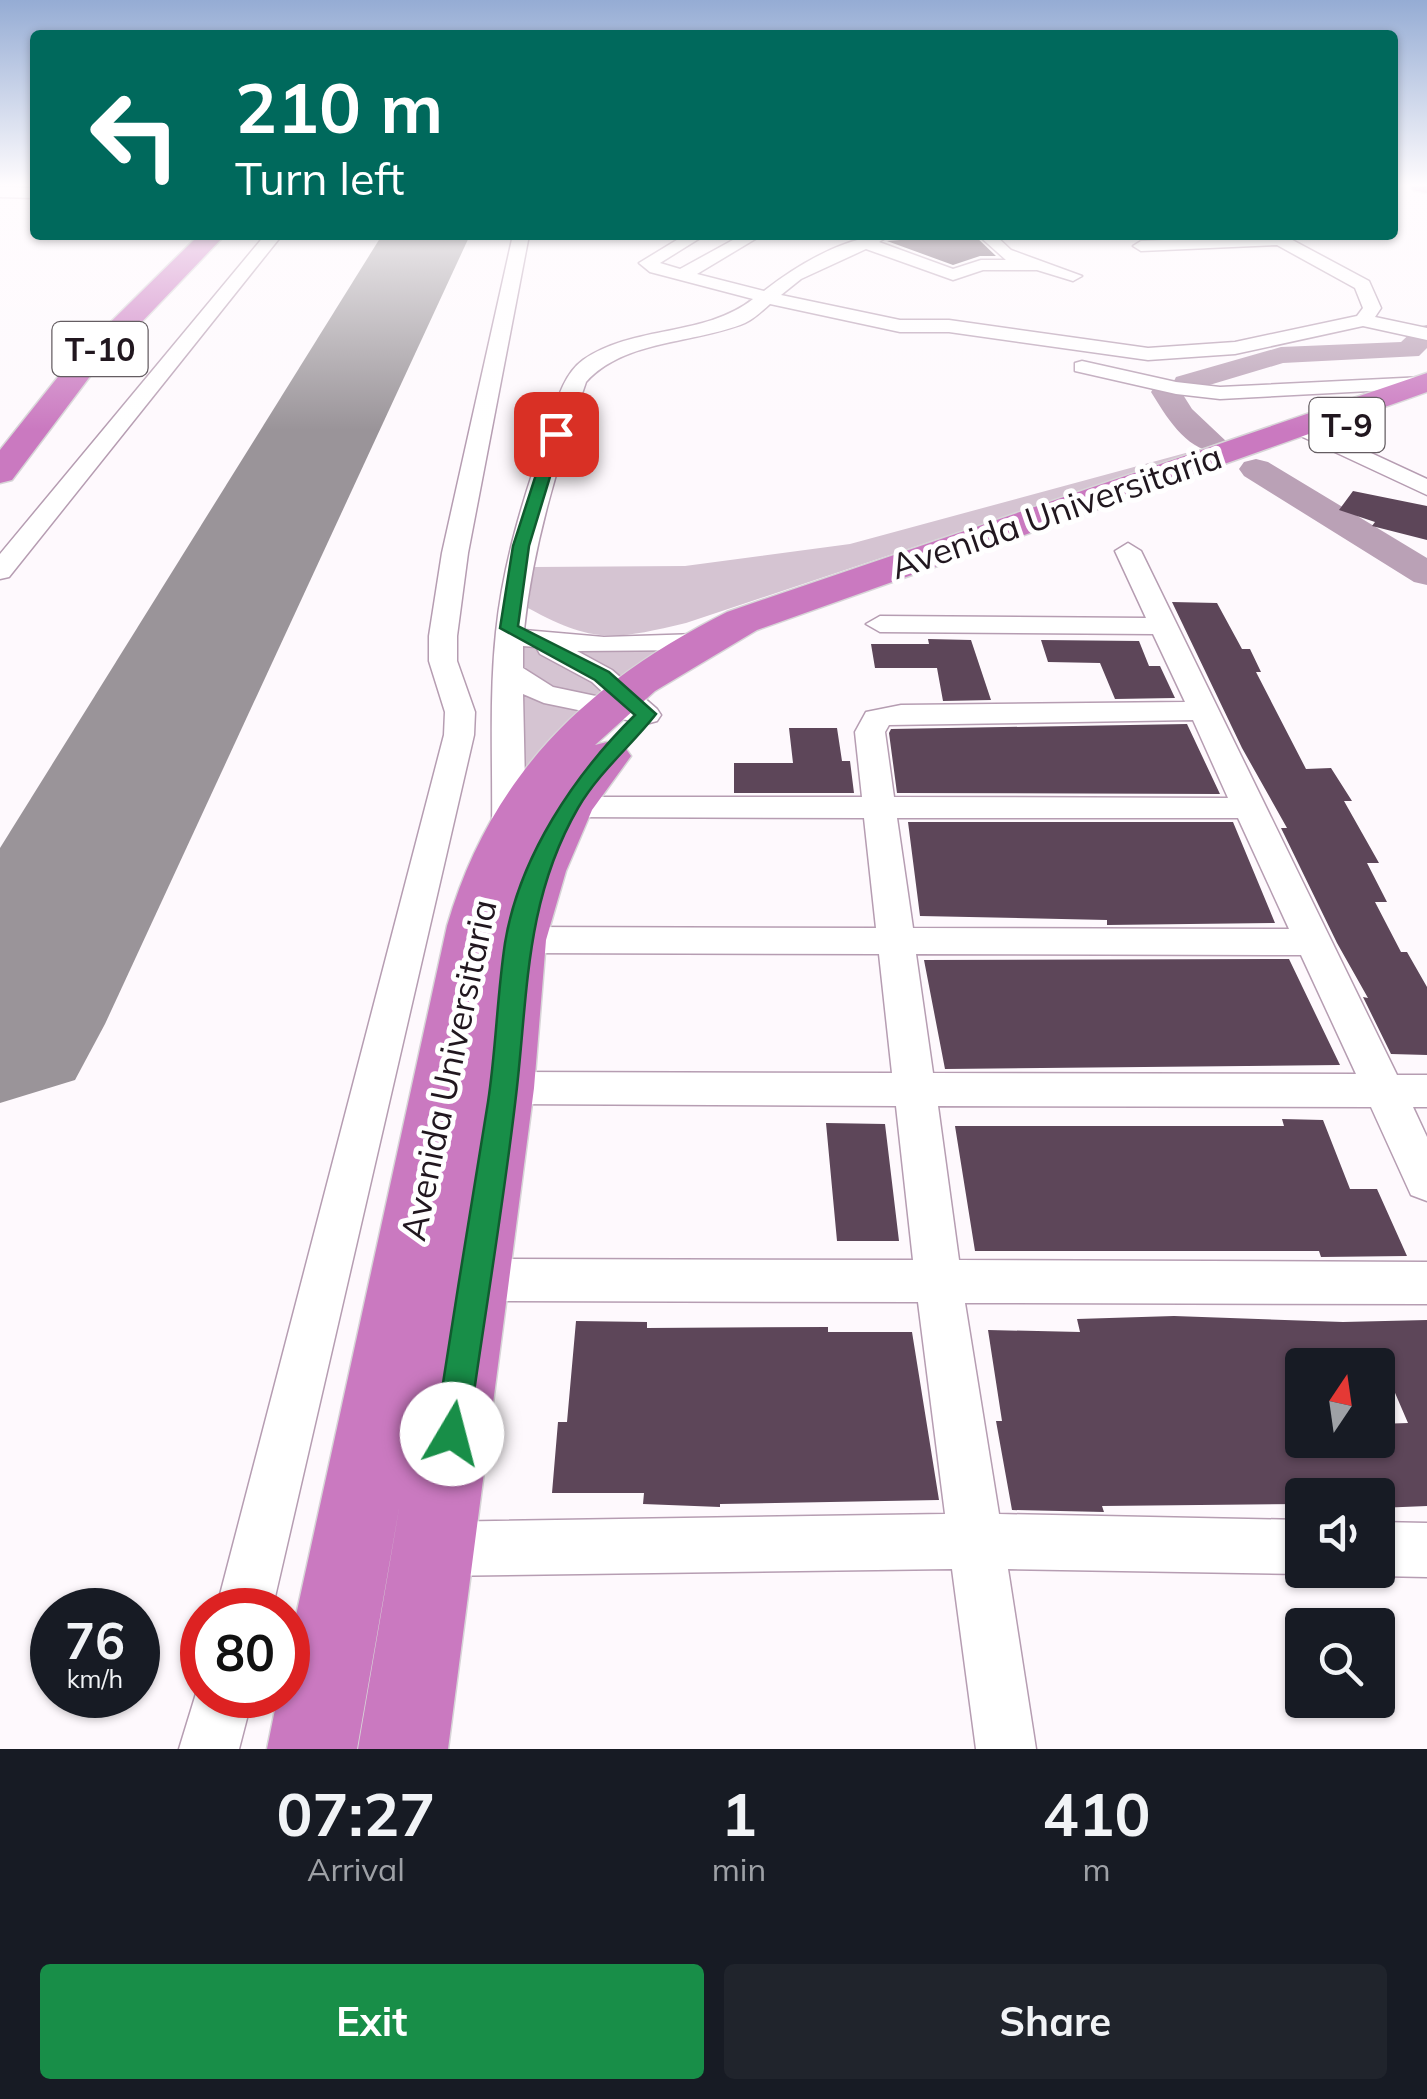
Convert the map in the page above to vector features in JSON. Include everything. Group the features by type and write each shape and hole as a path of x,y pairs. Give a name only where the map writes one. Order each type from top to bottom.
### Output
{"highway":[{"name":"T-10","path":"0,473 80,369 181,267"},
{"name":"Avenida Universitaria","path":"403,1749 504,1088 518,940 540,871 568,807 613,747 626,705 809,615 1216,468 1308,431 1426,374"},
{"name":"Avenida Universitaria","path":"312,1749 382,1385 446,1088 465,967 483,894 509,830 557,760 698,642 808,596 1308,431"}],"street":[{"path":"0,572 248,267"},
{"path":"250,1588 459,735 460,712 443,661 443,636 456,553 515,267"},
{"path":"658,267 769,298 1197,392 1426,374"},
{"path":"682,275 697,267"},
{"path":"509,830 508,672 517,633 521,546 576,380 591,364 632,347 741,318 812,267"},
{"path":"909,267 951,301 1104,350 1193,354 1363,320 1372,308 1363,285 1329,267"},
{"path":"900,326 951,301 980,267"},
{"path":"1042,267 1073,276"},
{"path":"1363,320 1426,374"},
{"path":"1308,431 1427,488"},
{"path":"1128,551 1427,1182"},
{"path":"880,624 1164,626"},
{"path":"517,633 604,646 698,642"},
{"path":"517,633 583,664 626,705"},
{"path":"508,672 544,694 626,705"},
{"path":"1006,1749 939,1284 870,732 876,718 901,714 1204,712"},
{"path":"568,807 1250,808"},
{"path":"518,940 1313,942"},
{"path":"446,1088 1427,1090"},
{"path":"473,1280 1427,1283"},
{"path":"436,1549 977,1540 1285,1547"},
{"path":"1395,1549 1427,1550"},
{"path":"209,1749 217,1718"}],"shaded area":[{"path":"1241,438 686,623 640,633 605,635 570,628 528,608 534,567 685,566 850,544"},
{"path":"509,629 526,638 698,642 509,829"}],"building":[{"path":"1353,491 1427,506 1427,540 1372,526 1375,522 1339,510"},
{"path":"1172,602 1217,603 1242,649 1250,649 1261,672 1256,672 1306,769 1331,768 1352,801 1344,801 1379,863 1367,863 1387,902 1375,902 1401,952 1407,952 1427,987 1427,1055 1391,1054 1363,997 1368,998 1281,828 1287,828 1242,748"},
{"path":"928,639 971,640 991,700 943,701 937,668 875,668 871,644 929,644"},
{"path":"1041,640 1139,641 1149,666 1160,666 1175,698 1115,699 1100,663 1048,662"},
{"path":"1187,724 1220,794 897,793 889,733 891,729"},
{"path":"789,728 837,728 842,761 850,761 854,793 734,793 734,763 793,763"},
{"path":"908,822 1233,822 1275,923 1107,925 1107,920 920,916"},
{"path":"1289,959 1340,1065 945,1069 924,960"},
{"path":"1282,1119 1323,1120 1350,1189 1377,1189 1407,1256 1321,1257 1319,1251 975,1251 955,1126 1284,1126"},
{"path":"826,1123 885,1124 899,1241 837,1241"},
{"path":"1174,1316 1343,1322 1427,1320 1427,1506 1395,1507 1395,1478 1285,1478 1285,1504 1102,1506 1104,1512 1012,1510 996,1421 1002,1421 988,1330 1080,1332 1077,1319"},
{"path":"576,1321 647,1322 647,1328 828,1327 828,1332 912,1332 939,1500 720,1507 643,1504 644,1493 552,1493 558,1422 567,1422"}],"waterway":[{"path":"1186,383 1281,355 1409,350 1427,333"},
{"path":"1166,392 1181,415 1212,443"},
{"path":"1256,469 1427,574"}],"runway":[{"path":"0,1024 409,267"}],"route":[{"path":"452,1434 504,1088 518,940 540,871 568,807 613,747 646,714 624,692 583,664 509,628 521,546 556,434"}]}
